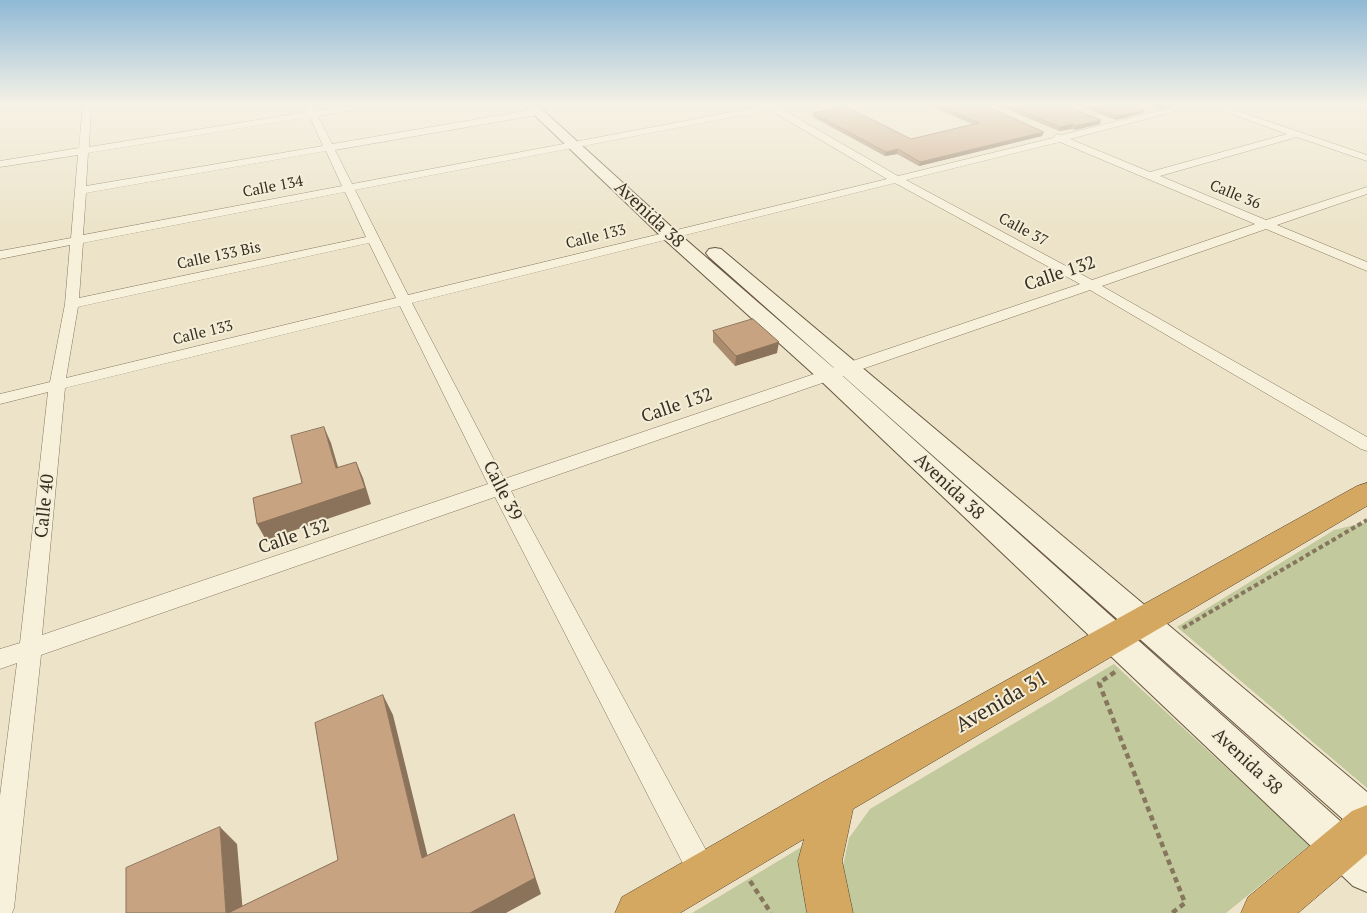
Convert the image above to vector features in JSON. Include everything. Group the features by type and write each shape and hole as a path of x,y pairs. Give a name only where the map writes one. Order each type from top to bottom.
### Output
{"highway":[{"name":"Avenida 31","path":"638,913 836,797 1367,493"},
{"path":"1335,512 1367,514"},
{"path":"830,913 820,861 836,797"},
{"path":"1264,913 1358,849"}],"main road":[{"name":"Avenida 38","path":"582,147 680,233 828,376 1127,631 1367,816"},
{"name":"Avenida 38","path":"680,233 849,367 1358,849"}],"street":[{"name":"Calle 40","path":"0,908 30,648 57,384 72,304 82,147"},
{"path":"0,164 106,147"},
{"path":"79,191 335,147"},
{"name":"Calle 134","path":"0,255 565,147"},
{"name":"Calle 37","path":"839,147 897,180 1090,284 1367,446"},
{"name":"Calle 133","path":"0,399 897,180 1026,147"},
{"name":"Calle 36","path":"1079,147 1367,267"},
{"path":"1149,176 1253,147"},
{"path":"1334,147 1367,158"},
{"name":"Calle 39","path":"328,148 500,487 719,866"},
{"name":"Calle 132","path":"0,659 1367,190"},
{"name":"Calle 133 Bis","path":"72,304 373,239"}],"path":[{"path":"719,866 771,913"}],"green space":[{"path":"1367,522 1367,788 1177,627 1334,530"},
{"path":"1114,664 1310,845 1226,913 843,913 838,889 849,838 870,809"},
{"path":"813,840 806,881 806,913 692,913"}],"building":[{"path":"876,147 984,147 920,162 898,149 886,152"},
{"path":"753,319 779,342 736,356 713,331"},
{"path":"324,427 336,468 356,462 365,488 257,524 253,498 302,483 291,436"},
{"path":"383,695 422,858 514,814 535,878 470,913 228,913 338,860 315,723"},
{"path":"220,827 226,913 126,913 126,868"}]}
